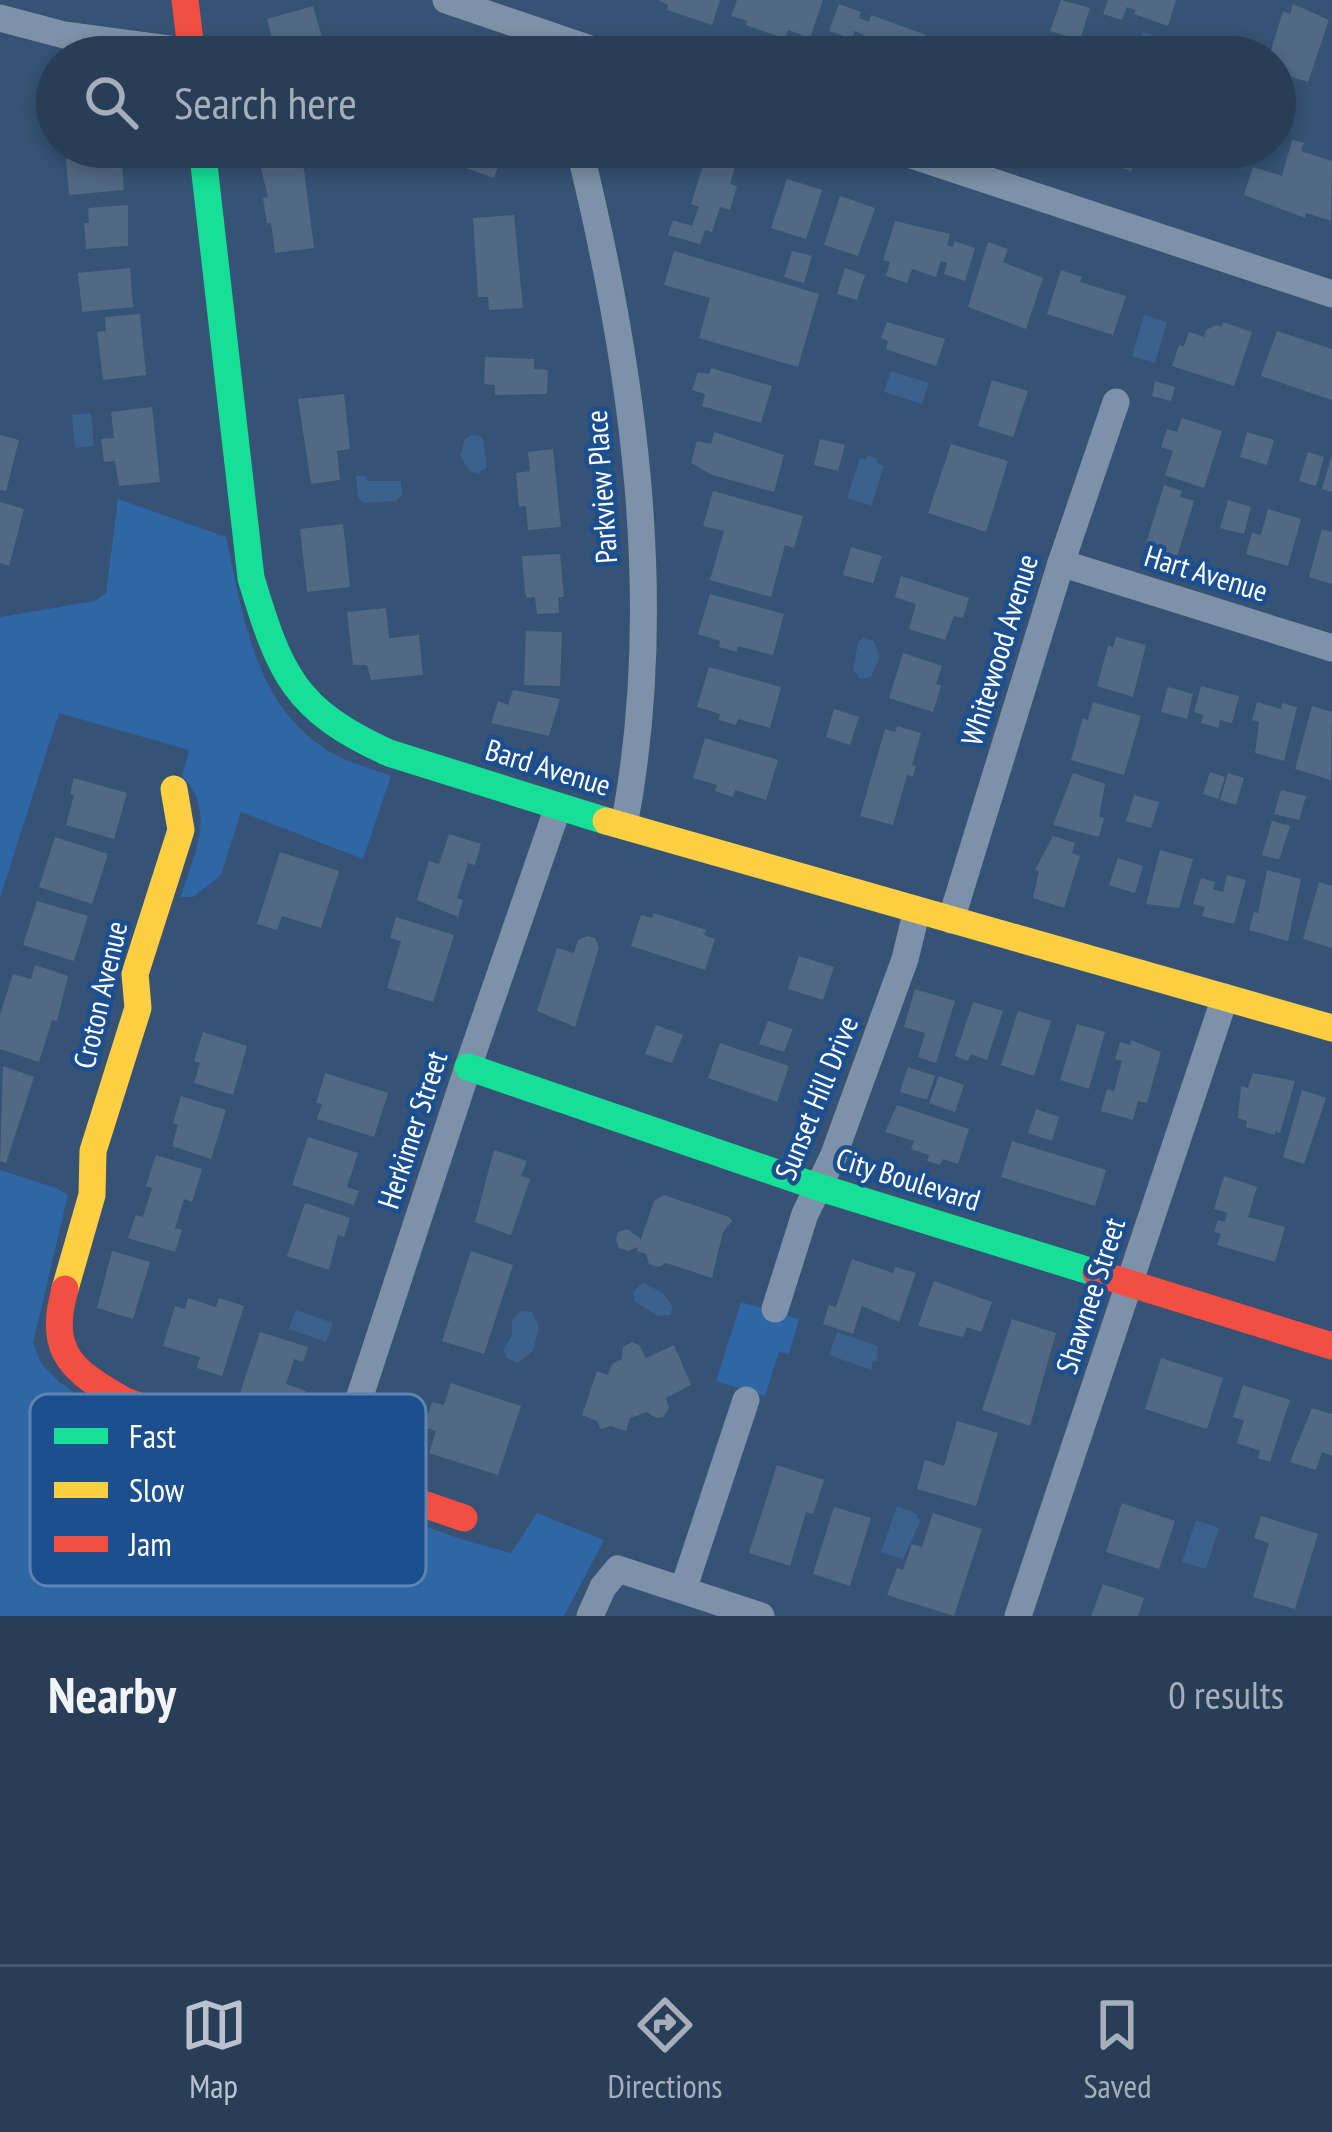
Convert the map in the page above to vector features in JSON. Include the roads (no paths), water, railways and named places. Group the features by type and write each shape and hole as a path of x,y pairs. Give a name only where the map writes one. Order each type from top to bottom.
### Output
{"street":[{"path":"185,0 189,36"},
{"path":"446,0 531,36"},
{"path":"0,18 71,36"},
{"name":"Bard Avenue","path":"204,168 251,578 287,678 313,710 356,738 558,807 1332,1028"},
{"name":"Parkview Place","path":"583,168 628,389 637,479 640,722 624,826"},
{"path":"950,168 1332,294"},
{"name":"Whitewood Avenue","path":"951,920 1060,563 1116,402"},
{"name":"Hart Avenue","path":"1060,563 1332,648"},
{"name":"Croton Avenue","path":"113,1394 84,1377 66,1356 58,1336 61,1305 92,1195 93,1151 138,1007 135,974 181,830 174,789"},
{"name":"Herkimer Street","path":"361,1394 558,807"},
{"name":"Sunset Hill Drive","path":"775,1310 805,1214 905,959 916,910"},
{"name":"Shawnee Street","path":"1018,1616 1225,997"},
{"name":"City Boulevard","path":"468,1067 818,1187 1332,1346"},
{"path":"683,1590 746,1400"},
{"path":"426,1505 464,1518"},
{"path":"590,1616 603,1587 618,1569 761,1616"}]}
